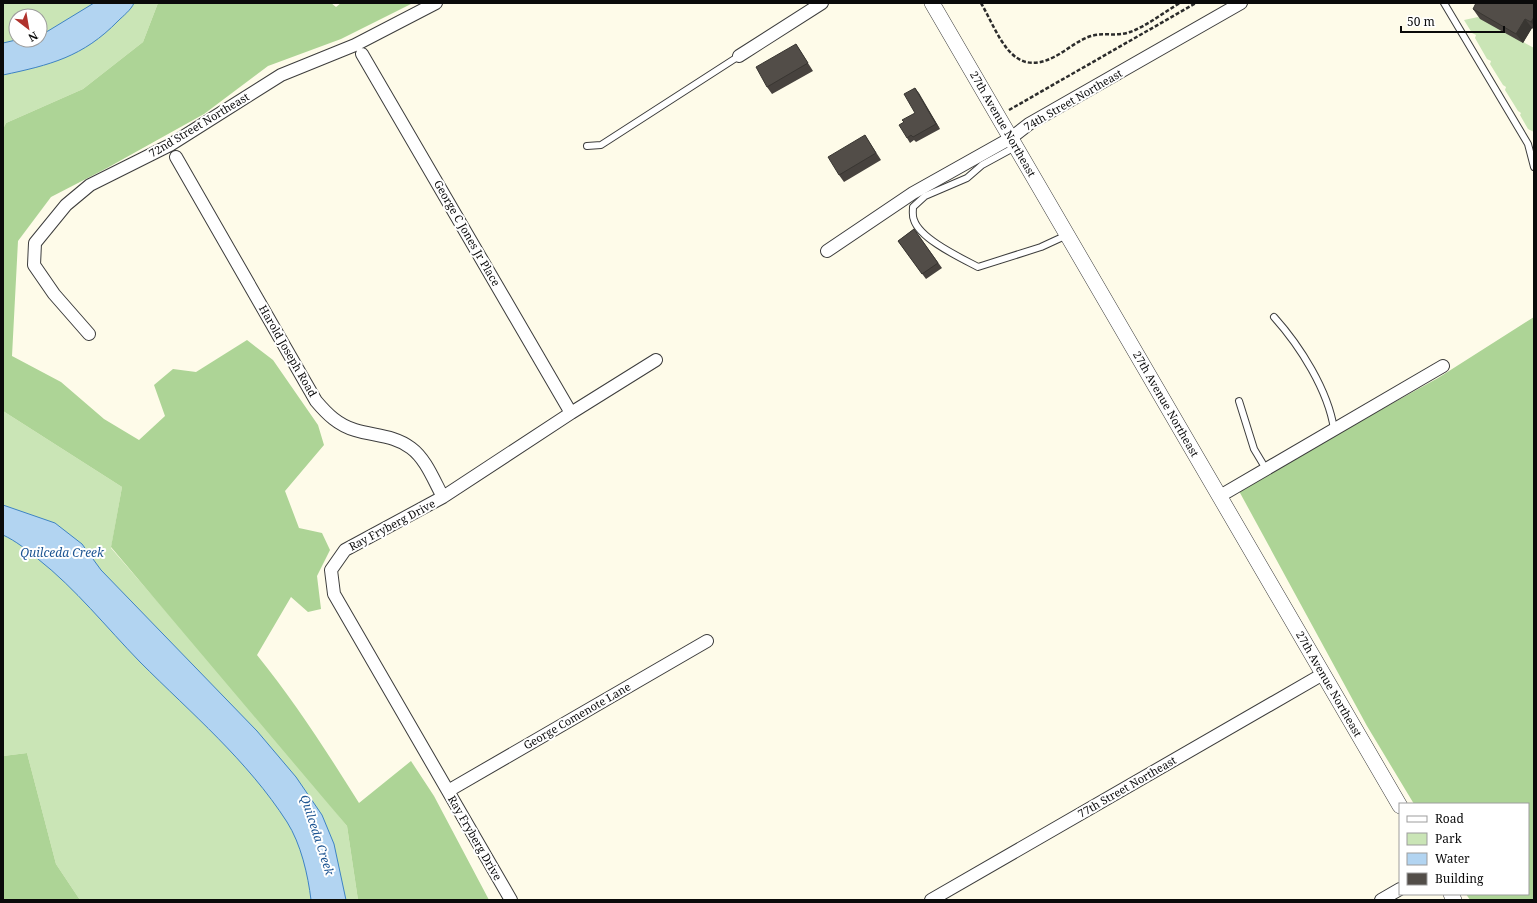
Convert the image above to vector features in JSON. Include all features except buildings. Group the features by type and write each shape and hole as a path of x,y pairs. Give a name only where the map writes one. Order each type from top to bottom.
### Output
{"street":[{"name":"72nd Street Northeast","path":"89,334 54,294 34,265 35,243 66,205 90,185 170,145 280,75 355,45 436,3"},
{"path":"740,56 822,3"},
{"name":"27th Avenue Northeast","path":"932,3 1399,804"},
{"name":"74th Street Northeast","path":"827,251 913,193 1013,143 1030,124 1240,3"},
{"name":"George C Jones Jr Place","path":"362,54 571,412"},
{"name":"Harold Joseph Road","path":"176,157 316,401 328,416 342,425 355,430 397,440 412,448 422,460 443,497"},
{"name":"Ray Fryberg Drive","path":"511,900 334,594 331,570 345,550 443,497 571,412 656,360"},
{"path":"1220,496 1443,366"},
{"name":"George Comenote Lane","path":"448,791 707,640"},
{"name":"77th Street Northeast","path":"931,900 1323,674"},
{"path":"1380,900 1399,890"}],"lane":[{"path":"1444,3 1531,145 1534,167"},
{"path":"587,146 601,145 740,56"},
{"path":"1013,143 967,178 925,196 913,207 914,220 923,232 938,245 978,267 1041,247 1067,235"},
{"path":"1274,317 1311,368 1327,400 1331,411 1334,429"},
{"path":"1239,401 1254,449 1266,469"}],"path":[{"path":"981,3 1011,53 1024,62 1034,64 1042,63 1056,56 1090,36 1104,33 1120,35 1130,32 1180,3"},
{"path":"998,116 1196,3"}],"green space":[{"path":"3,3 158,3 143,42 83,89 6,123 3,129"},
{"path":"158,3 331,3 336,7 341,3 413,3 341,39 268,66 204,114 107,168 51,197 18,241 12,356 61,382 104,419 139,440 165,416 154,385 173,369 196,372 247,340 273,360 318,425 324,445 285,491 299,528 322,533 330,550 317,576 321,609 308,612 291,597 257,655 298,709 359,803 411,761 434,796 489,900 358,900 347,826 111,547 122,487 3,411 3,129 6,123 83,89 143,42"},
{"path":"1478,17 1534,48 1534,132 1528,129 1520,115 1521,113 1518,111 1505,90 1506,87 1503,85 1490,64 1491,61 1487,59 1475,38 1476,35 1472,33 1464,20"},
{"path":"1534,317 1534,900 1470,900 1467,895 1529,895 1529,803 1413,803 1367,726 1239,491 1301,454 1438,378"},
{"path":"3,411 122,487 111,548 262,722 347,826 358,900 80,900 56,864 27,753 3,756"},
{"path":"27,753 56,864 80,900 3,900 3,756"}],"water":[{"path":"94,3 134,3 127,13 105,33 79,51 51,63 3,75 3,43 8,42 8,48 48,48 48,31"},
{"name":"Quilceda Creek","path":"3,505 55,523 82,544 101,570 257,731 296,777 322,815 334,844 346,900 311,900 306,870 300,850 287,822 271,799 237,758 218,738 140,662 65,583 26,549 3,535"}]}
